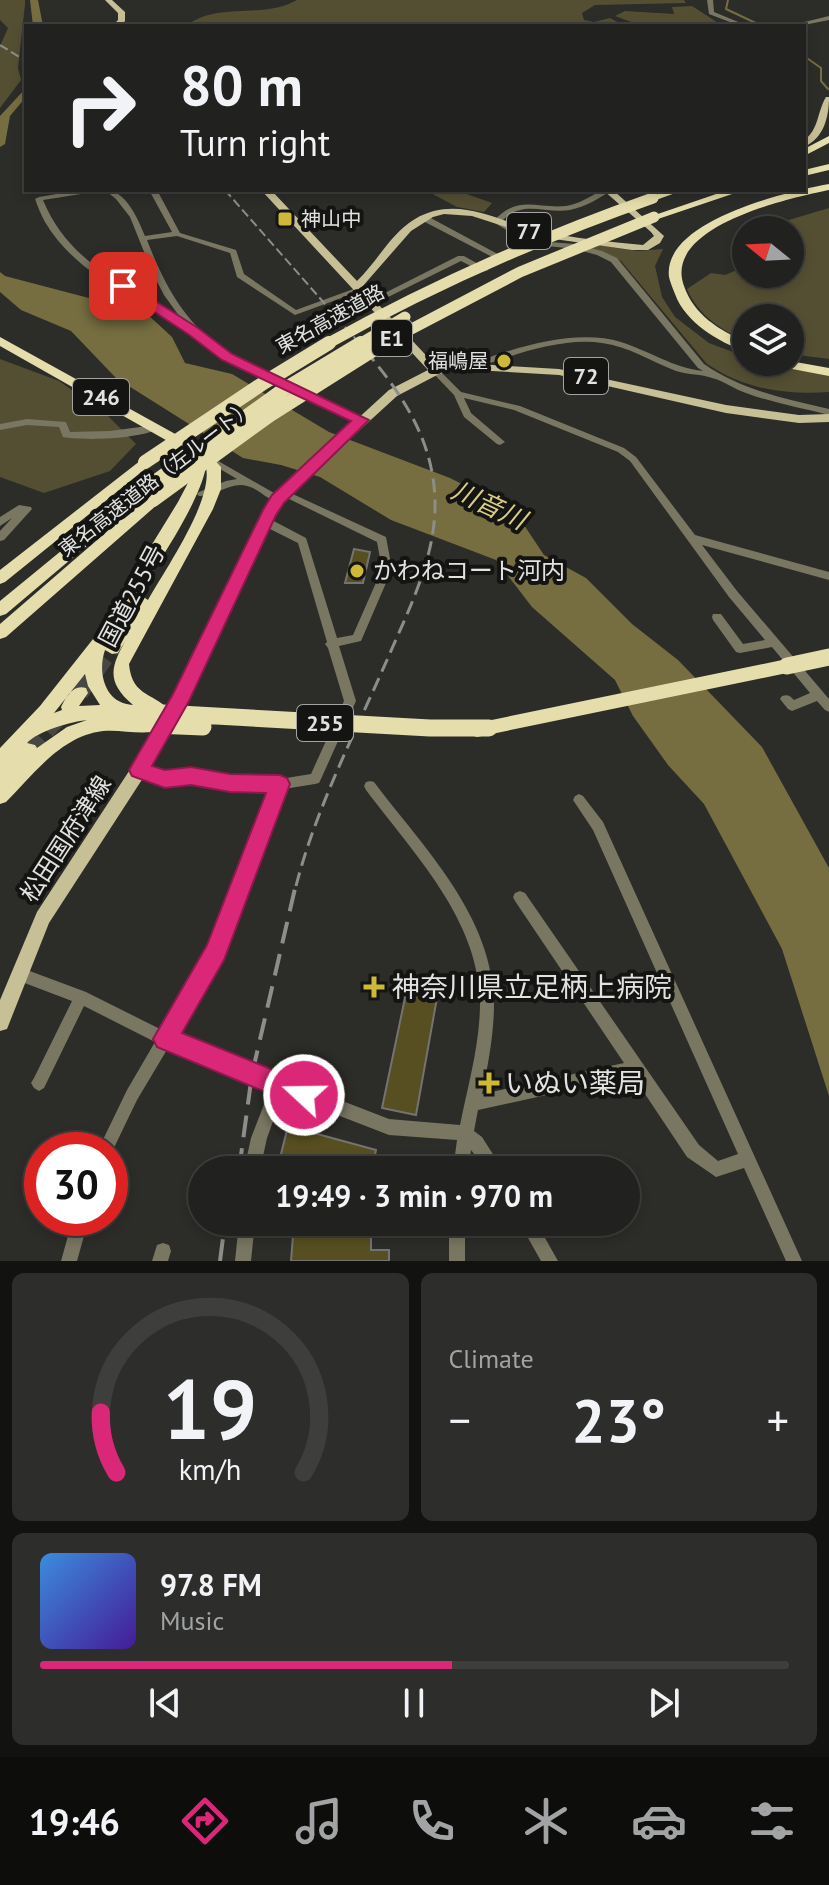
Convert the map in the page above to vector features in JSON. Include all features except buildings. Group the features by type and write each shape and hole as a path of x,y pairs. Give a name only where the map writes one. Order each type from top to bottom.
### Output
{"highway":[{"path":"806,152 829,139"},
{"path":"806,159 829,154"},
{"path":"806,173 829,167"},
{"path":"806,188 829,185"},
{"path":"806,191 829,185"},
{"name":"東名高速道路","path":"0,578 145,462 299,358 399,303 546,236 672,192"},
{"name":"E1","path":"649,214 707,192"},
{"name":"東名高速道路（左ルート）","path":"0,633 151,493 384,342 540,263 649,214 732,192"},
{"path":"683,207 744,192"},
{"path":"732,344 704,332 679,308 666,284 665,265 672,249 703,224 749,204 788,192"},
{"path":"732,341 697,318 680,295 673,275 680,251 693,238 734,215 803,192"},
{"name":"246","path":"0,341 201,454"},
{"path":"804,363 829,369"},
{"path":"804,366 829,369"},
{"path":"0,778 13,753 53,702 139,609 208,491 214,467 201,454"},
{"path":"107,643 185,503 200,469 201,454"},
{"name":"国道255号","path":"158,719 130,693 121,673 121,664 206,509 208,491"},
{"name":"E1","path":"0,610 151,493"},
{"name":"国道255号","path":"107,643 94,656 94,682 99,693 119,711 158,719 438,736 829,657"},
{"name":"255","path":"13,753 38,728 62,716 91,711 119,711"},
{"name":"255","path":"0,796 45,750 74,730 158,719"}],"main road":[{"path":"108,0 122,12 118,24"},
{"path":"806,143 820,135 824,128 823,111 829,99"},
{"path":"268,192 373,301 435,371"},
{"name":"77","path":"424,218 459,211 499,219 529,231 632,247 645,248 657,241 659,236 654,230 610,192"},
{"path":"360,288 407,231 424,218"},
{"name":"松田国府津線","path":"0,1022 11,982 54,898 139,770 179,701 264,521 284,493 359,422 397,391 435,371 473,366 592,377 696,403 763,415 829,418"}],"street":[{"path":"710,0 711,13 740,24"},
{"path":"800,24 829,18"},
{"path":"71,192 39,199 54,233 84,261 193,331 227,357 359,422"},
{"path":"112,192 141,228 166,291 193,331"},
{"path":"154,192 177,234"},
{"path":"463,281 503,259 518,240 519,234 500,225 497,222 499,219 534,204 571,208 604,192"},
{"path":"424,218 503,259"},
{"path":"144,238 177,234 233,252 240,275 295,313 360,288"},
{"path":"518,240 532,245 551,243 594,251 614,260 701,366 713,375 756,393 829,412"},
{"path":"373,301 461,258 485,270"},
{"path":"473,366 504,354 601,340 696,374 713,375"},
{"path":"435,371 458,394 467,415 500,442"},
{"path":"458,394 517,408 621,450 633,459 772,643 829,707"},
{"path":"0,427 27,422 63,424 66,435 77,436 132,433 155,428"},
{"path":"201,454 250,483 284,493 382,540 387,569 357,638 331,644"},
{"path":"208,491 229,483 250,483"},
{"path":"0,522 19,508 26,508 0,537"},
{"path":"139,770 165,779 191,776 230,783 280,784 315,779 350,701 302,541 264,521"},
{"path":"691,538 829,576"},
{"path":"717,617 740,649 772,643"},
{"path":"786,699 792,706 818,695"},
{"path":"115,1132 132,1095 216,952 280,784"},
{"path":"370,786 452,896 475,940 487,1002 463,1156"},
{"path":"579,800 598,826 794,1261"},
{"path":"520,897 693,1151 716,1169 748,1159"},
{"path":"11,982 81,997 165,1039 389,1127 465,1133 485,1156"},
{"path":"39,1083 81,997"},
{"path":"473,1104 636,1068"},
{"path":"255,1156 279,1086"},
{"path":"69,1261 76,1236"},
{"path":"243,1261 246,1236"},
{"path":"457,1236 457,1261"},
{"path":"535,1236 550,1261"}],"shaded area":[{"path":"0,0 25,0 25,4 18,68 21,80 0,108 0,46 8,28 0,20"},
{"path":"297,0 684,0 686,3 595,5 582,13 584,20 594,22 610,18 621,24 190,24 212,14 283,6"},
{"path":"692,6 720,24 637,24 615,16 625,11 674,14 672,7"},
{"path":"429,192 464,192 492,203 484,212 457,207"},
{"path":"829,208 829,359 804,356 804,304 732,304 732,334 697,307 687,289 711,273 725,275 732,272 732,288 804,288 802,216"},
{"path":"598,245 638,251 663,249 655,266 662,297 675,317 709,343 732,352 732,376 804,376 804,371 829,375 829,392 781,391 750,385 721,373 707,364 621,261 590,248"},
{"path":"0,359 59,381 107,415 136,444 110,471 44,493 0,477"}],"water":[{"path":"0,272 5,276 146,313 172,337 185,363 232,374 329,432 450,478 514,510 544,555 586,578 632,624 678,660 762,747 829,868 829,1096 782,949 704,804 668,765 633,716 615,680 532,607 496,560 391,520 320,477 243,458 116,378 71,331 21,310 0,292"}],"waterway":[{"name":"川音川","path":"34,0 38,24"},
{"path":"728,0 726,9 758,24"},
{"path":"806,57 821,68 821,81 828,89"},
{"name":"川音川","path":"0,144 5,116 24,93"}],"tunnel":[{"path":"80,693 112,648"},
{"path":"29,750 62,714"}],"railway":[{"path":"0,45 24,60"},
{"path":"227,192 361,345"},
{"path":"296,886 325,799 414,597 429,554 433,531 434,486 425,446 408,409 359,343"},
{"path":"241,1156 252,1074 296,884"},
{"path":"220,1261 223,1236"}],"place":[{"name":"神山中","path":"285,219"},
{"name":"福嶋屋","path":"504,361"},
{"name":"かわねコート河内","path":"357,571"},
{"name":"神奈川県立足柄上病院","path":"374,987"},
{"name":"いぬい薬局","path":"489,1083"}],"route":[{"path":"123,286 227,357 362,420 278,499 264,521 179,701 139,770 165,779 191,776 230,783 280,784 216,952 165,1039 304,1095"}]}
